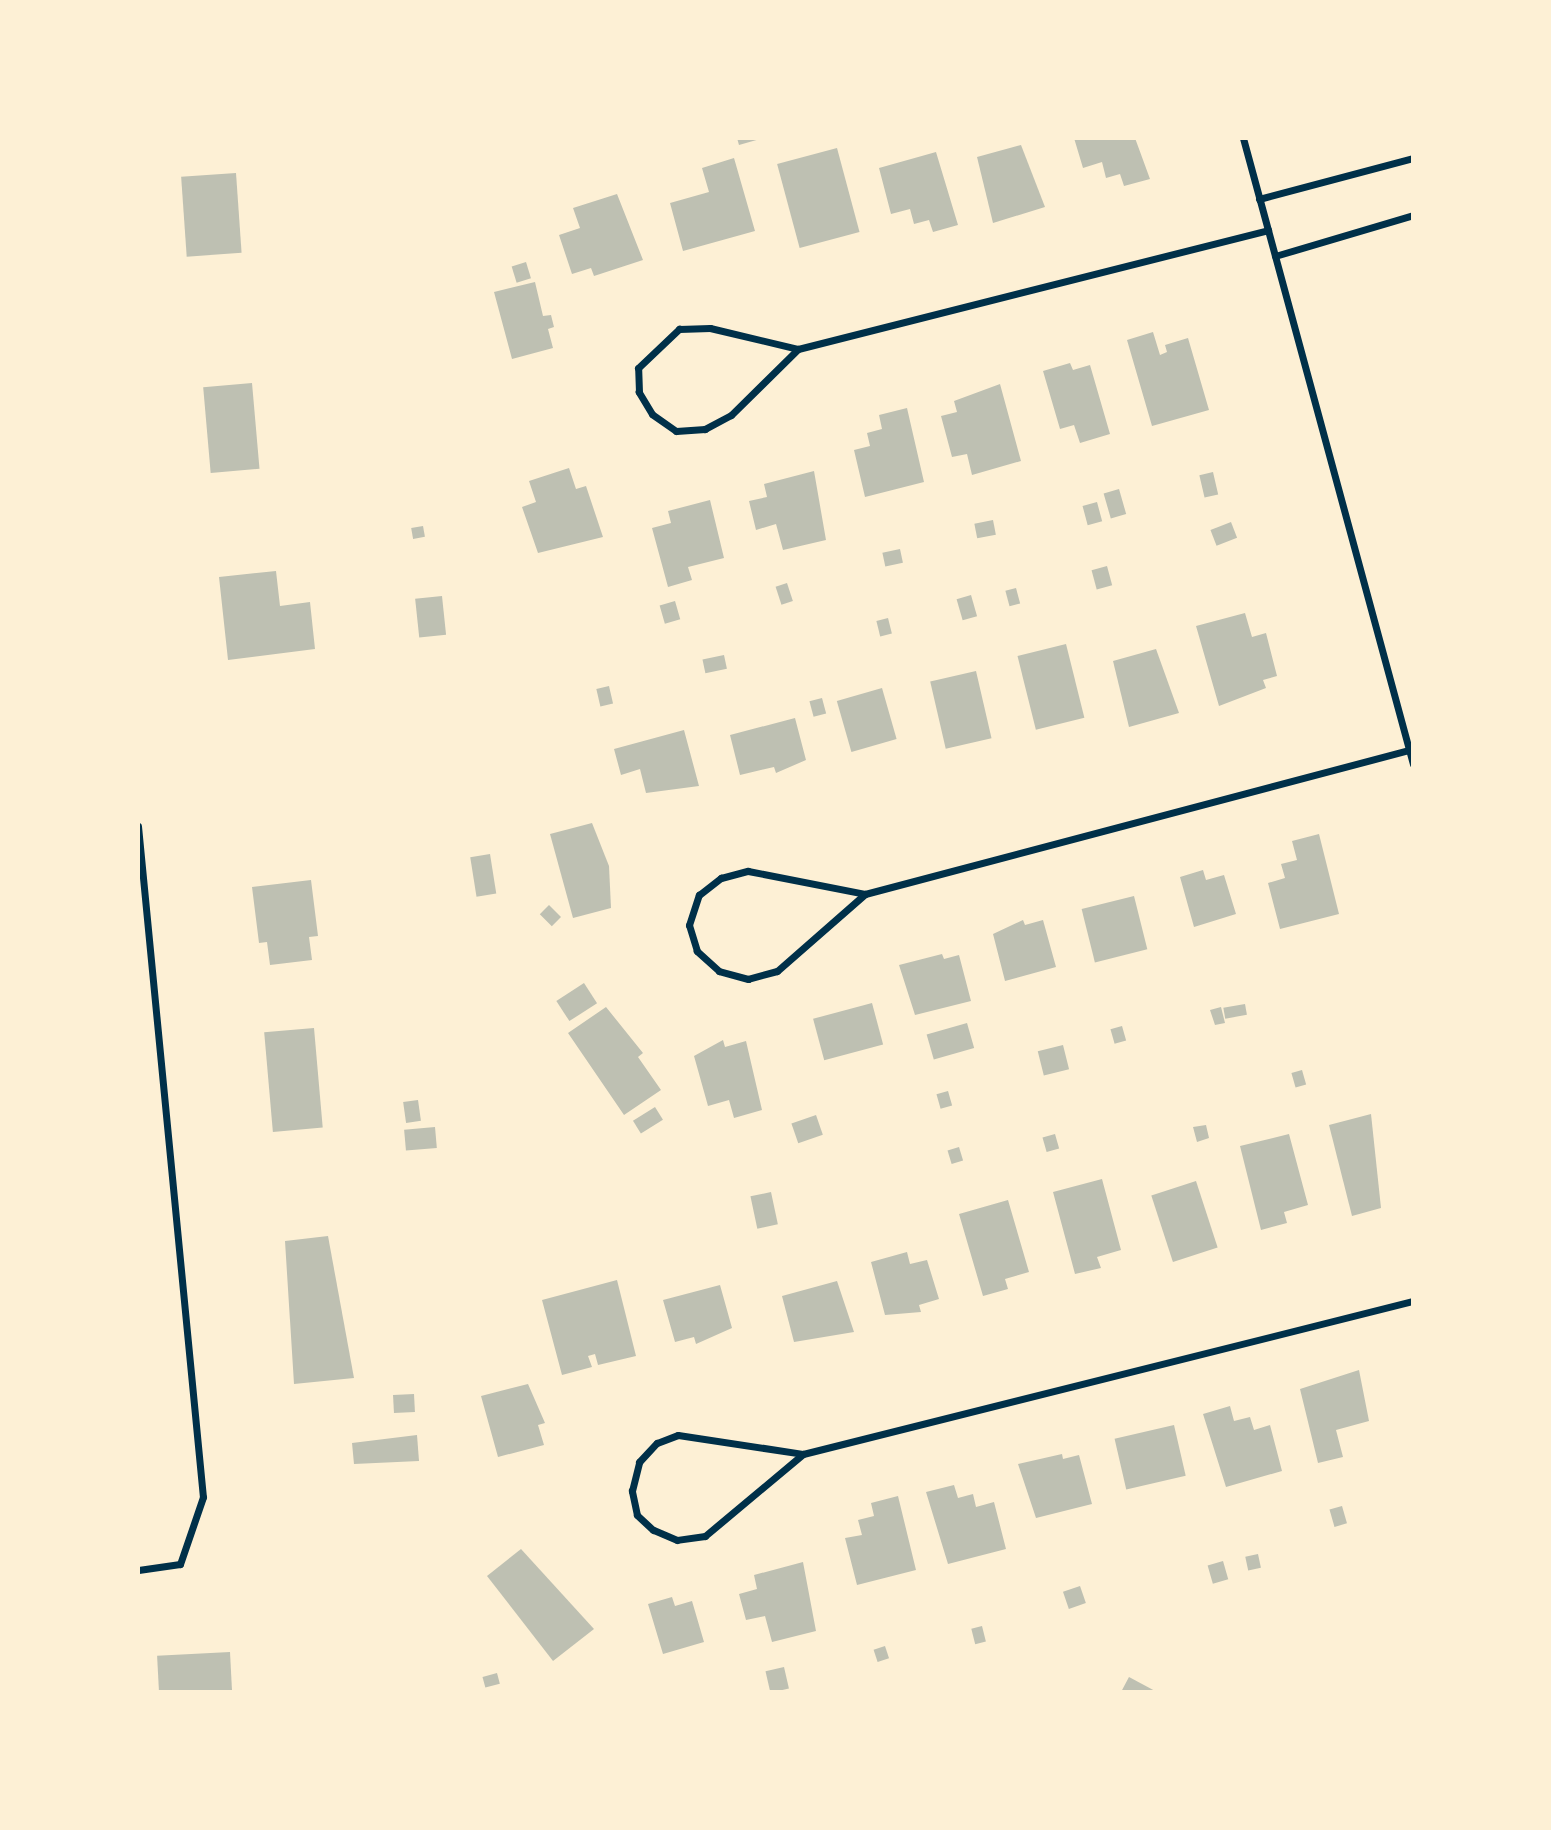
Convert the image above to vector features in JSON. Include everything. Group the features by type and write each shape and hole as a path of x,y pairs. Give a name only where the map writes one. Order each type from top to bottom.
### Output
{"street":[{"path":"1243,138 1413,764"},
{"path":"1259,199 1413,158"},
{"path":"1275,256 1413,215"},
{"path":"798,349 731,415 705,429 676,430 652,414 639,392 638,368 678,329 710,328 798,349 1268,230"},
{"path":"865,894 777,971 748,979 712,965 697,951 689,925 699,895 721,878 748,871 865,894 1409,750"},
{"path":"138,826 202,1497 180,1564 138,1570"},
{"path":"803,1454 705,1536 677,1540 653,1530 638,1515 632,1490 639,1462 667,1439 701,1435 803,1454 1413,1301"}],"building":[{"path":"737,138 760,138 760,139 739,145"},
{"path":"1074,138 1135,138 1150,179 1124,186 1120,174 1106,178 1102,162 1083,168"},
{"path":"1021,145 1045,207 993,223 977,157"},
{"path":"837,148 860,232 800,248 777,164"},
{"path":"936,152 958,225 933,232 929,220 914,224 910,209 891,214 879,168"},
{"path":"734,158 755,231 683,251 670,203 709,192 702,168"},
{"path":"236,173 242,253 187,257 181,177"},
{"path":"617,194 643,260 594,276 591,268 572,274 559,235 580,228 573,208"},
{"path":"526,262 531,278 517,283 512,266"},
{"path":"535,282 543,316 551,315 554,327 548,329 553,348 512,359 494,292"},
{"path":"1153,332 1160,355 1167,352 1165,345 1188,338 1209,410 1152,426 1127,340"},
{"path":"1070,363 1073,370 1090,365 1110,434 1080,443 1074,425 1060,429 1043,371"},
{"path":"252,383 259,469 211,473 203,387"},
{"path":"1000,384 1021,461 972,475 967,454 952,457 941,416 957,412 954,401"},
{"path":"907,408 924,482 865,497 854,450 870,446 867,433 882,429 879,415"},
{"path":"569,468 576,489 586,486 603,537 538,553 522,507 536,502 529,481"},
{"path":"814,471 826,540 783,550 776,524 756,530 749,501 767,497 764,484"},
{"path":"1213,472 1218,494 1205,498 1199,475"},
{"path":"1119,489 1126,514 1111,518 1104,493"},
{"path":"710,500 724,558 688,567 692,580 668,587 652,528 671,523 668,511"},
{"path":"1097,502 1102,521 1088,525 1083,506"},
{"path":"993,520 996,535 977,538 974,524"},
{"path":"1231,522 1237,538 1217,546 1210,530"},
{"path":"423,526 425,537 413,539 411,528"},
{"path":"900,549 903,563 885,566 882,553"},
{"path":"1107,566 1112,585 1097,589 1092,570"},
{"path":"276,571 280,606 310,602 315,649 228,660 219,577"},
{"path":"787,583 793,601 781,605 776,587"},
{"path":"1016,588 1020,603 1010,606 1005,591"},
{"path":"971,595 977,616 963,620 957,599"},
{"path":"442,596 446,635 419,638 415,599"},
{"path":"675,601 680,619 665,624 660,605"},
{"path":"1245,613 1252,637 1266,633 1277,676 1263,680 1266,688 1219,706 1196,626"},
{"path":"888,618 892,634 880,636 876,621"},
{"path":"1066,644 1084,718 1036,730 1017,656"},
{"path":"1156,649 1179,713 1129,727 1113,661"},
{"path":"724,655 727,669 705,673 702,660"},
{"path":"976,671 992,738 946,749 930,682"},
{"path":"609,686 613,704 600,706 596,689"},
{"path":"882,688 897,739 851,752 837,701"},
{"path":"822,698 826,713 814,717 809,701"},
{"path":"795,718 806,760 776,773 774,767 740,775 730,735"},
{"path":"684,730 699,786 646,793 640,769 621,775 614,749"},
{"path":"592,823 609,866 611,908 573,918 550,834"},
{"path":"1319,834 1339,914 1280,929 1268,883 1285,878 1281,864 1297,860 1292,841"},
{"path":"490,854 496,894 477,897 470,857"},
{"path":"1203,870 1206,880 1224,875 1236,914 1194,927 1180,877"},
{"path":"311,880 318,936 309,937 312,960 270,965 267,942 259,943 252,887"},
{"path":"1134,896 1147,949 1095,962 1082,909"},
{"path":"549,905 561,917 552,926 540,914"},
{"path":"1023,920 1025,925 1043,920 1056,967 1005,981 993,934"},
{"path":"942,954 944,959 959,955 971,1001 915,1015 899,965"},
{"path":"584,983 597,1003 569,1021 556,1001"},
{"path":"872,1003 883,1045 824,1060 813,1019"},
{"path":"1245,1004 1247,1015 1225,1019 1223,1008"},
{"path":"606,1007 643,1053 638,1057 661,1090 624,1115 568,1033"},
{"path":"1221,1007 1225,1023 1215,1025 1210,1010"},
{"path":"967,1023 974,1048 934,1060 927,1035"},
{"path":"1122,1026 1126,1040 1115,1044 1110,1029"},
{"path":"314,1028 323,1128 273,1132 264,1032"},
{"path":"723,1040 725,1047 746,1041 762,1110 734,1118 729,1100 708,1106 694,1056"},
{"path":"1063,1045 1069,1069 1044,1076 1038,1051"},
{"path":"1302,1070 1306,1084 1296,1087 1291,1073"},
{"path":"948,1091 952,1105 941,1109 936,1094"},
{"path":"418,1100 421,1121 406,1123 403,1102"},
{"path":"655,1107 663,1120 641,1133 633,1121"},
{"path":"1371,1114 1381,1208 1352,1216 1329,1125"},
{"path":"816,1115 823,1135 798,1143 791,1123"},
{"path":"1206,1125 1209,1138 1197,1142 1193,1127"},
{"path":"435,1127 437,1148 406,1151 404,1130"},
{"path":"1055,1134 1059,1148 1047,1152 1043,1138"},
{"path":"1289,1134 1308,1205 1284,1212 1287,1223 1261,1230 1240,1146"},
{"path":"959,1147 963,1160 952,1164 948,1151"},
{"path":"1102,1179 1121,1250 1097,1257 1101,1268 1075,1274 1053,1192"},
{"path":"1196,1181 1218,1248 1173,1262 1151,1196"},
{"path":"771,1192 778,1224 757,1229 750,1196"},
{"path":"1008,1200 1029,1272 1005,1279 1008,1289 983,1296 959,1214"},
{"path":"328,1236 354,1378 294,1384 285,1241"},
{"path":"907,1252 910,1264 927,1260 939,1299 919,1305 921,1312 885,1315 871,1262"},
{"path":"617,1280 636,1356 598,1365 595,1354 588,1356 592,1367 562,1375 542,1300"},
{"path":"837,1281 854,1332 794,1342 782,1296"},
{"path":"720,1285 732,1328 696,1344 694,1337 675,1342 663,1300"},
{"path":"1359,1370 1369,1421 1336,1430 1343,1457 1318,1463 1300,1389"},
{"path":"528,1384 545,1423 538,1425 544,1445 498,1457 481,1396"},
{"path":"414,1394 415,1412 394,1413 393,1395"},
{"path":"1230,1406 1234,1421 1250,1417 1254,1430 1270,1425 1282,1471 1226,1487 1203,1414"},
{"path":"1174,1425 1186,1476 1126,1489 1115,1439"},
{"path":"417,1435 419,1461 354,1464 352,1443"},
{"path":"1062,1454 1063,1459 1079,1455 1092,1504 1036,1518 1018,1464"},
{"path":"954,1485 958,1498 973,1494 976,1507 994,1502 1006,1549 948,1564 926,1492"},
{"path":"898,1496 916,1570 857,1585 845,1538 862,1535 858,1520 874,1516 871,1503"},
{"path":"1342,1506 1347,1523 1334,1527 1330,1510"},
{"path":"521,1549 594,1629 553,1661 487,1576"},
{"path":"1258,1554 1261,1568 1248,1570 1245,1557"},
{"path":"1223,1561 1228,1579 1213,1584 1208,1565"},
{"path":"803,1562 816,1631 772,1642 765,1616 746,1620 739,1594 757,1589 754,1575"},
{"path":"1080,1586 1086,1603 1069,1609 1063,1592"},
{"path":"672,1597 675,1606 692,1601 704,1642 663,1654 648,1604"},
{"path":"982,1626 986,1642 975,1644 971,1629"},
{"path":"885,1646 889,1658 878,1662 874,1650"},
{"path":"230,1652 232,1692 159,1692 157,1656"},
{"path":"784,1667 789,1688 770,1692 765,1671"},
{"path":"497,1673 500,1684 485,1688 483,1677"},
{"path":"1129,1677 1157,1692 1121,1692"}]}
